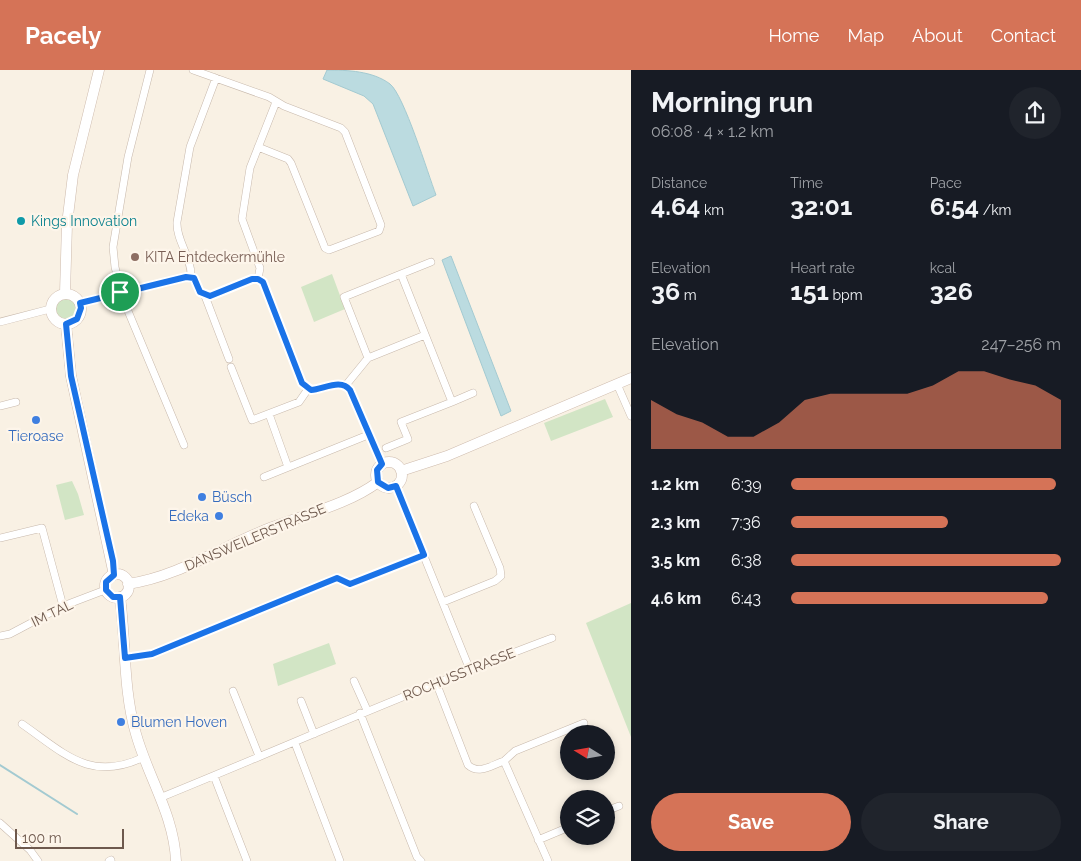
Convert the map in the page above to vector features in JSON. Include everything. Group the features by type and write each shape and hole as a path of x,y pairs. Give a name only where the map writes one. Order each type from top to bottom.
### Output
{"main road":[{"path":"66,293 67,224 73,174 99,70"},
{"path":"66,293 73,295 80,303 81,308 77,319 66,324 54,318 50,309 55,298 66,293"},
{"path":"66,324 71,376 114,575"},
{"path":"401,471 447,456 631,378"},
{"path":"393,463 401,471 402,478 396,486 388,488 378,482 377,470 382,464 393,463"},
{"name":"DANSWEILERSTRASSE","path":"128,584 151,579 176,570 268,529 344,499 378,482"},
{"path":"114,575 122,576 128,584 126,594 120,597 113,597 106,590 106,582 114,575"},
{"path":"120,597 132,720 144,757 162,797 175,842 176,861"}],"street":[{"path":"150,70 133,134 114,246 115,267 120,292 184,445"},
{"path":"193,70 342,128 381,225 379,230 329,250 325,248 291,163 288,159 258,147"},
{"path":"216,78 190,147 177,222 178,233 190,262 191,277 200,292 205,296 229,359"},
{"path":"258,279 260,268 242,219 250,168 276,102"},
{"path":"368,358 344,297 431,262"},
{"path":"401,274 452,402"},
{"path":"80,303 120,292 191,277"},
{"path":"205,296 210,296 252,279 258,279 263,282 302,383 308,389"},
{"path":"0,322 50,309"},
{"path":"231,367 252,420 299,402 308,389 346,385 368,358 425,335"},
{"path":"618,384 631,416"},
{"path":"346,385 350,390 382,464"},
{"path":"386,448 408,439 402,422 473,393"},
{"path":"0,406 16,402"},
{"path":"269,414 288,467"},
{"path":"264,477 368,435"},
{"path":"396,486 470,670"},
{"path":"443,602 495,581 501,576 500,568 474,506"},
{"path":"0,538 42,528 63,606"},
{"path":"125,658 152,654 337,578 350,584 424,555"},
{"name":"IM TAL","path":"0,636 10,634 63,606 106,590"},
{"name":"ROCHUSSTRASSE","path":"162,797 295,743 364,712 437,685 552,638"},
{"path":"354,681 417,857 421,861"},
{"path":"437,685 468,765 472,769 481,770 504,761 515,751 584,723"},
{"path":"234,691 259,756"},
{"path":"301,701 314,734"},
{"path":"22,724 65,754 91,767 109,768 144,757"},
{"path":"295,743 337,860"},
{"path":"504,761 548,861"},
{"path":"214,776 247,861"},
{"path":"615,808 619,806"},
{"path":"0,823 30,850 38,861"},
{"path":"538,840 560,831"}],"green space":[{"path":"332,274 345,309 314,322 301,287"},
{"path":"66,297 74,301 78,309 74,317 66,321 58,317 54,309 58,301"},
{"path":"605,399 613,417 551,441 544,423"},
{"path":"72,481 84,515 65,520 56,485"},
{"path":"631,603 631,737 586,623"},
{"path":"329,643 336,664 278,686 273,664"}],"water":[{"path":"327,70 368,74 390,84 396,91 409,118 436,195 413,206 373,104 364,96 323,79"},
{"path":"451,256 511,411 501,416 442,260"}],"waterway":[{"path":"0,765 77,814"}],"place":[{"name":"Kings Innovation","path":"21,221"},
{"name":"KITA Entdeckermühle","path":"135,257"},
{"name":"Tieroase","path":"36,420"},
{"name":"Büsch","path":"202,497"},
{"name":"Edeka","path":"219,516"},
{"name":"Blumen Hoven","path":"121,722"}],"route":[{"path":"186,277 194,278 200,292 205,296 210,296 252,279 258,279 263,282 305,387 315,390 341,384 346,385 350,390 382,464 376,474 378,482 388,488 396,486 424,555 350,584 337,578 152,654 125,658 120,597 110,596 105,586 108,579 114,575 113,561 71,376 66,324 72,323 77,319 80,314 80,303 120,292 186,277"}]}
